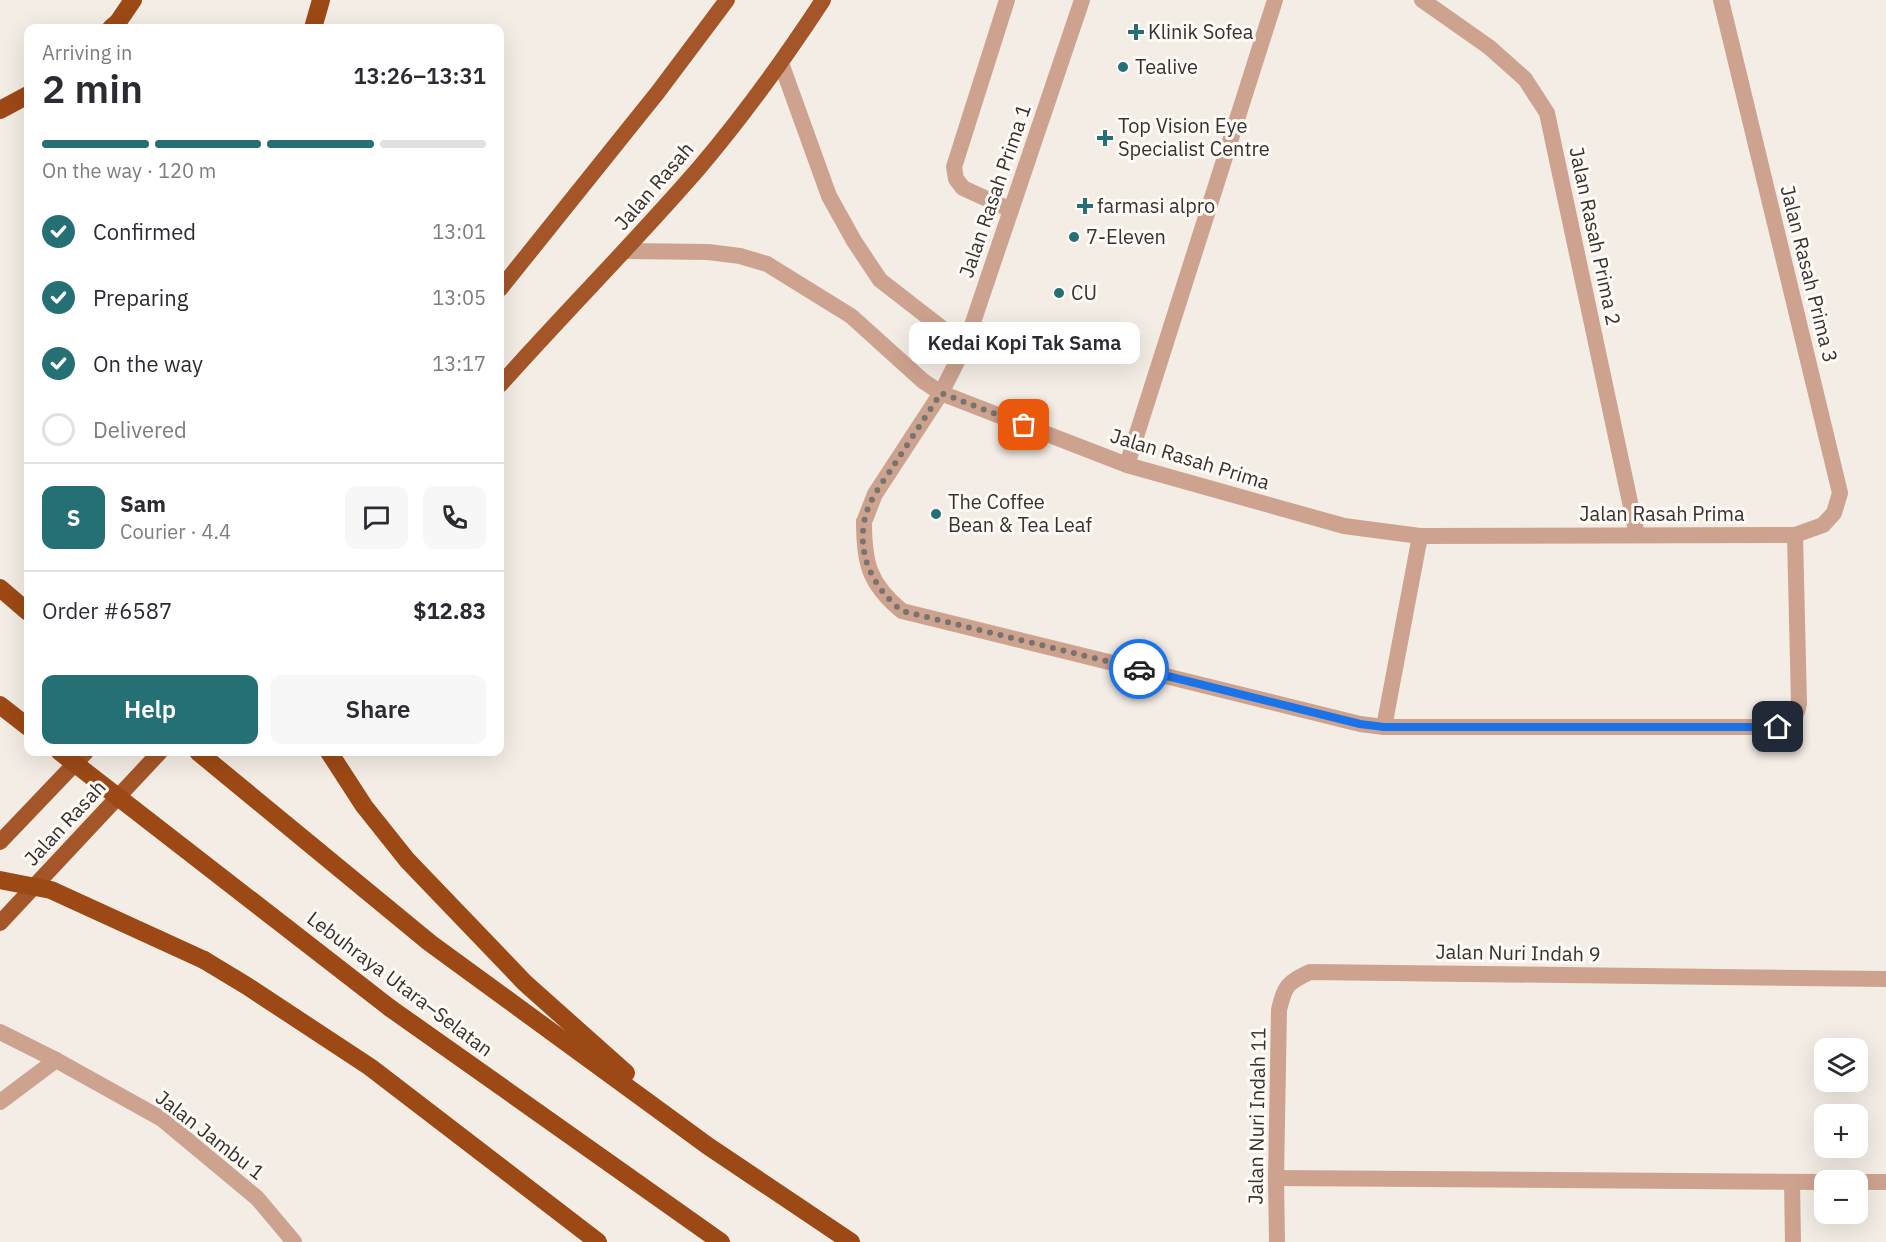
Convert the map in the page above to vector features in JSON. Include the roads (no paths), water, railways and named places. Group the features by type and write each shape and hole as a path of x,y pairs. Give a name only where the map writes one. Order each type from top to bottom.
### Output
{"highway":[{"path":"116,24 133,0"},
{"path":"314,24 321,0"},
{"path":"504,284 658,92 727,0"},
{"name":"Jalan Rasah","path":"504,381 625,251 700,166 781,63 823,0"},
{"path":"0,110 24,97"},
{"path":"0,588 24,609"},
{"path":"0,705 24,724"},
{"name":"Lebuhraya Utara–Selatan","path":"65,756 390,1008 721,1242"},
{"name":"Jalan Rasah","path":"0,842 82,756"},
{"name":"Jalan Rasah","path":"0,923 156,756"},
{"path":"203,756 430,943 708,1146 851,1242"},
{"path":"332,756 364,806 407,860 525,983 708,1146"},
{"path":"0,880 51,890 204,960 248,986 370,1067 598,1242"}],"street":[{"path":"1007,0 954,167 956,179 963,188 1011,210"},
{"name":"Jalan Rasah Prima 1","path":"1082,0 964,346 941,393 874,494 864,522 864,550 874,581 888,599 902,611 1360,724 1384,727"},
{"path":"1127,465 1275,0"},
{"name":"Jalan Rasah Prima 2","path":"1422,0 1489,46 1525,79 1547,113 1637,535"},
{"name":"Jalan Rasah Prima 3","path":"1721,0 1840,494 1834,513 1822,525 1795,535"},
{"path":"781,63 829,195 854,241 880,280 964,346"},
{"name":"Jalan Rasah Prima","path":"625,251 708,252 740,256 767,264 851,316 923,381 941,393 1127,465 1344,526 1420,536 1795,535"},
{"path":"1420,536 1384,727 1778,727 1789,724 1797,716 1799,704 1795,535"},
{"name":"Jalan Nuri Indah 9","path":"1284,990 1293,980 1310,972 1886,979"},
{"name":"Jalan Nuri Indah 11","path":"1277,1242 1279,1010 1284,990"},
{"name":"Jalan Jambu 1","path":"0,1032 56,1060 162,1119 257,1198 294,1242"},
{"path":"0,1102 56,1060"},
{"path":"1276,1178 1814,1182"},
{"path":"1792,1182 1793,1242"},
{"path":"1868,1182 1886,1182"}],"place":[{"name":"Klinik Sofea","path":"1136,32"},
{"name":"Tealive","path":"1123,67"},
{"name":"Top Vision Eye Specialist Centre","path":"1105,138"},
{"name":"farmasi alpro","path":"1085,206"},
{"name":"7-Eleven","path":"1074,237"},
{"name":"CU","path":"1059,293"},
{"name":"Kedai Kopi Tak Sama","path":"1024,425"},
{"name":"The Coffee Bean & Tea Leaf","path":"936,514"}]}
